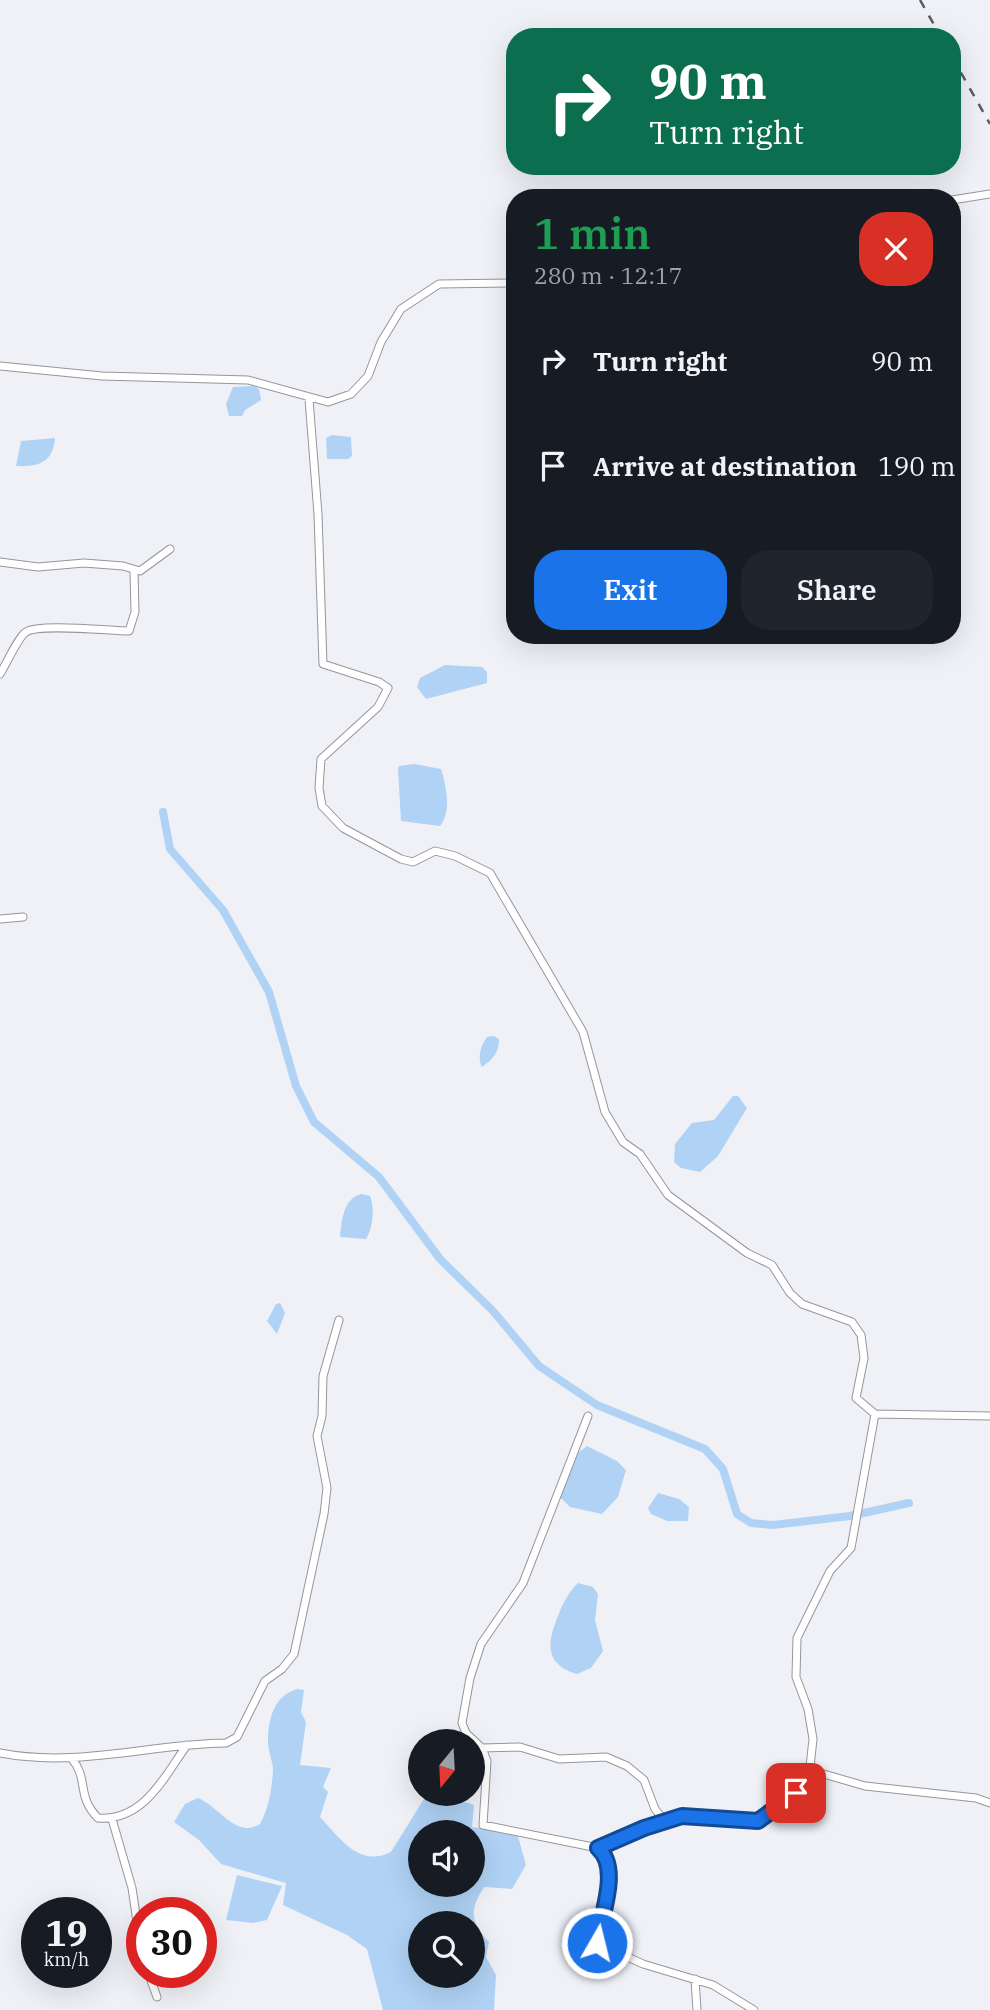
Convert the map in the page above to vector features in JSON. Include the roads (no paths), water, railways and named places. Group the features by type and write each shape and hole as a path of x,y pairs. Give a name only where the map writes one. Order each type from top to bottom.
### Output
{"street":[{"path":"961,199 990,194"},
{"path":"0,366 102,376 248,380 295,392 309,400 328,402 351,394 368,376 381,342 401,309 439,284 506,283"},
{"path":"309,400 318,514 323,664 379,682 388,688 386,697 378,708 321,759 317,775 322,806 343,828 401,859 413,862 435,851 455,856 490,873 583,1032 605,1112 623,1142 640,1154 668,1195 747,1253 772,1265 790,1293 802,1304 852,1322 862,1335 864,1358 856,1398 875,1414 990,1416"},
{"path":"0,562 38,567 84,563 123,566 134,571 146,569 170,549"},
{"path":"0,674 22,635 30,630 79,627 129,631 135,612 134,571"},
{"path":"0,919 23,917"},
{"path":"0,1753 25,1758 72,1759 226,1743 237,1737 257,1691 290,1661 294,1654 324,1514 327,1488 317,1436 322,1416 323,1376 339,1320"},
{"path":"598,1848 664,1820 693,1816 758,1821 796,1793 809,1776 813,1739 808,1709 796,1677 797,1638 831,1571 848,1554 857,1527 875,1414"},
{"path":"464,1729 462,1723 470,1678 481,1644 523,1583 588,1416"},
{"path":"72,1759 79,1767 86,1806 98,1818 112,1819 156,1794 187,1745"},
{"path":"485,1748 520,1747 559,1759 606,1757 627,1766 644,1780 655,1809 664,1820"},
{"path":"485,1756 485,1794"},
{"path":"810,1770 865,1786 955,1795 990,1803"},
{"path":"484,1806 483,1825 598,1848 607,1855 611,1875 597,1943 643,1964 713,1985 754,2010"},
{"path":"112,1819 133,1897"},
{"path":"695,1979 697,2010"},
{"path":"154,1988 157,1997"}],"water":[{"path":"254,386 259,389 261,400 245,410 242,416 229,416 226,404 233,387"},
{"path":"332,435 351,437 352,456 348,459 327,459 326,438"},
{"path":"55,438 51,453 43,462 31,466 16,466 21,441"},
{"path":"445,665 482,667 487,672 487,683 426,699 417,687 420,678"},
{"path":"414,764 441,769 447,806 440,826 401,821 398,769 399,766"},
{"path":"494,1036 499,1039 497,1052 482,1067 481,1048 487,1037"},
{"path":"733,1096 738,1096 747,1108 718,1156 700,1172 681,1168 674,1162 675,1144 692,1123 714,1120"},
{"path":"361,1194 370,1196 372,1201 372,1218 366,1239 340,1237 347,1205"},
{"path":"280,1303 285,1313 277,1334 267,1321 276,1304"},
{"path":"587,1446 617,1461 626,1470 618,1497 602,1514 570,1507 560,1497 578,1453"},
{"path":"658,1493 679,1499 689,1507 688,1521 667,1521 651,1514 648,1508"},
{"path":"578,1583 593,1587 598,1594 595,1620 603,1651 591,1668 577,1674 559,1665 550,1644 562,1607"},
{"path":"298,1689 304,1690 301,1712 306,1722 300,1765 331,1768 323,1787 328,1792 320,1817 343,1842 360,1853 380,1856 391,1852 408,1825 408,1897 479,1897 474,1911 408,1911 408,1988 485,1988 485,1937 489,1942 486,1957 496,1975 494,2010 383,2010 367,1949 347,1935 283,1905 286,1883 221,1864 199,1840 174,1822 185,1804 198,1798 243,1828 260,1824 268,1805 273,1777 268,1746 269,1725 274,1709 283,1697"},
{"path":"420,1806 474,1806 473,1820 411,1820"},
{"path":"485,1829 517,1833 526,1865 512,1889 485,1887"},
{"path":"237,1875 282,1886 267,1920 253,1923 226,1920"}],"waterway":[{"path":"163,812 170,849 223,910 269,992 296,1086 314,1122 379,1177 440,1259 493,1311 539,1366 597,1405 705,1449 723,1469 737,1514 751,1523 773,1525 850,1516 909,1503"}],"railway":[{"path":"920,0 936,28"},
{"path":"961,73 990,124"}]}
